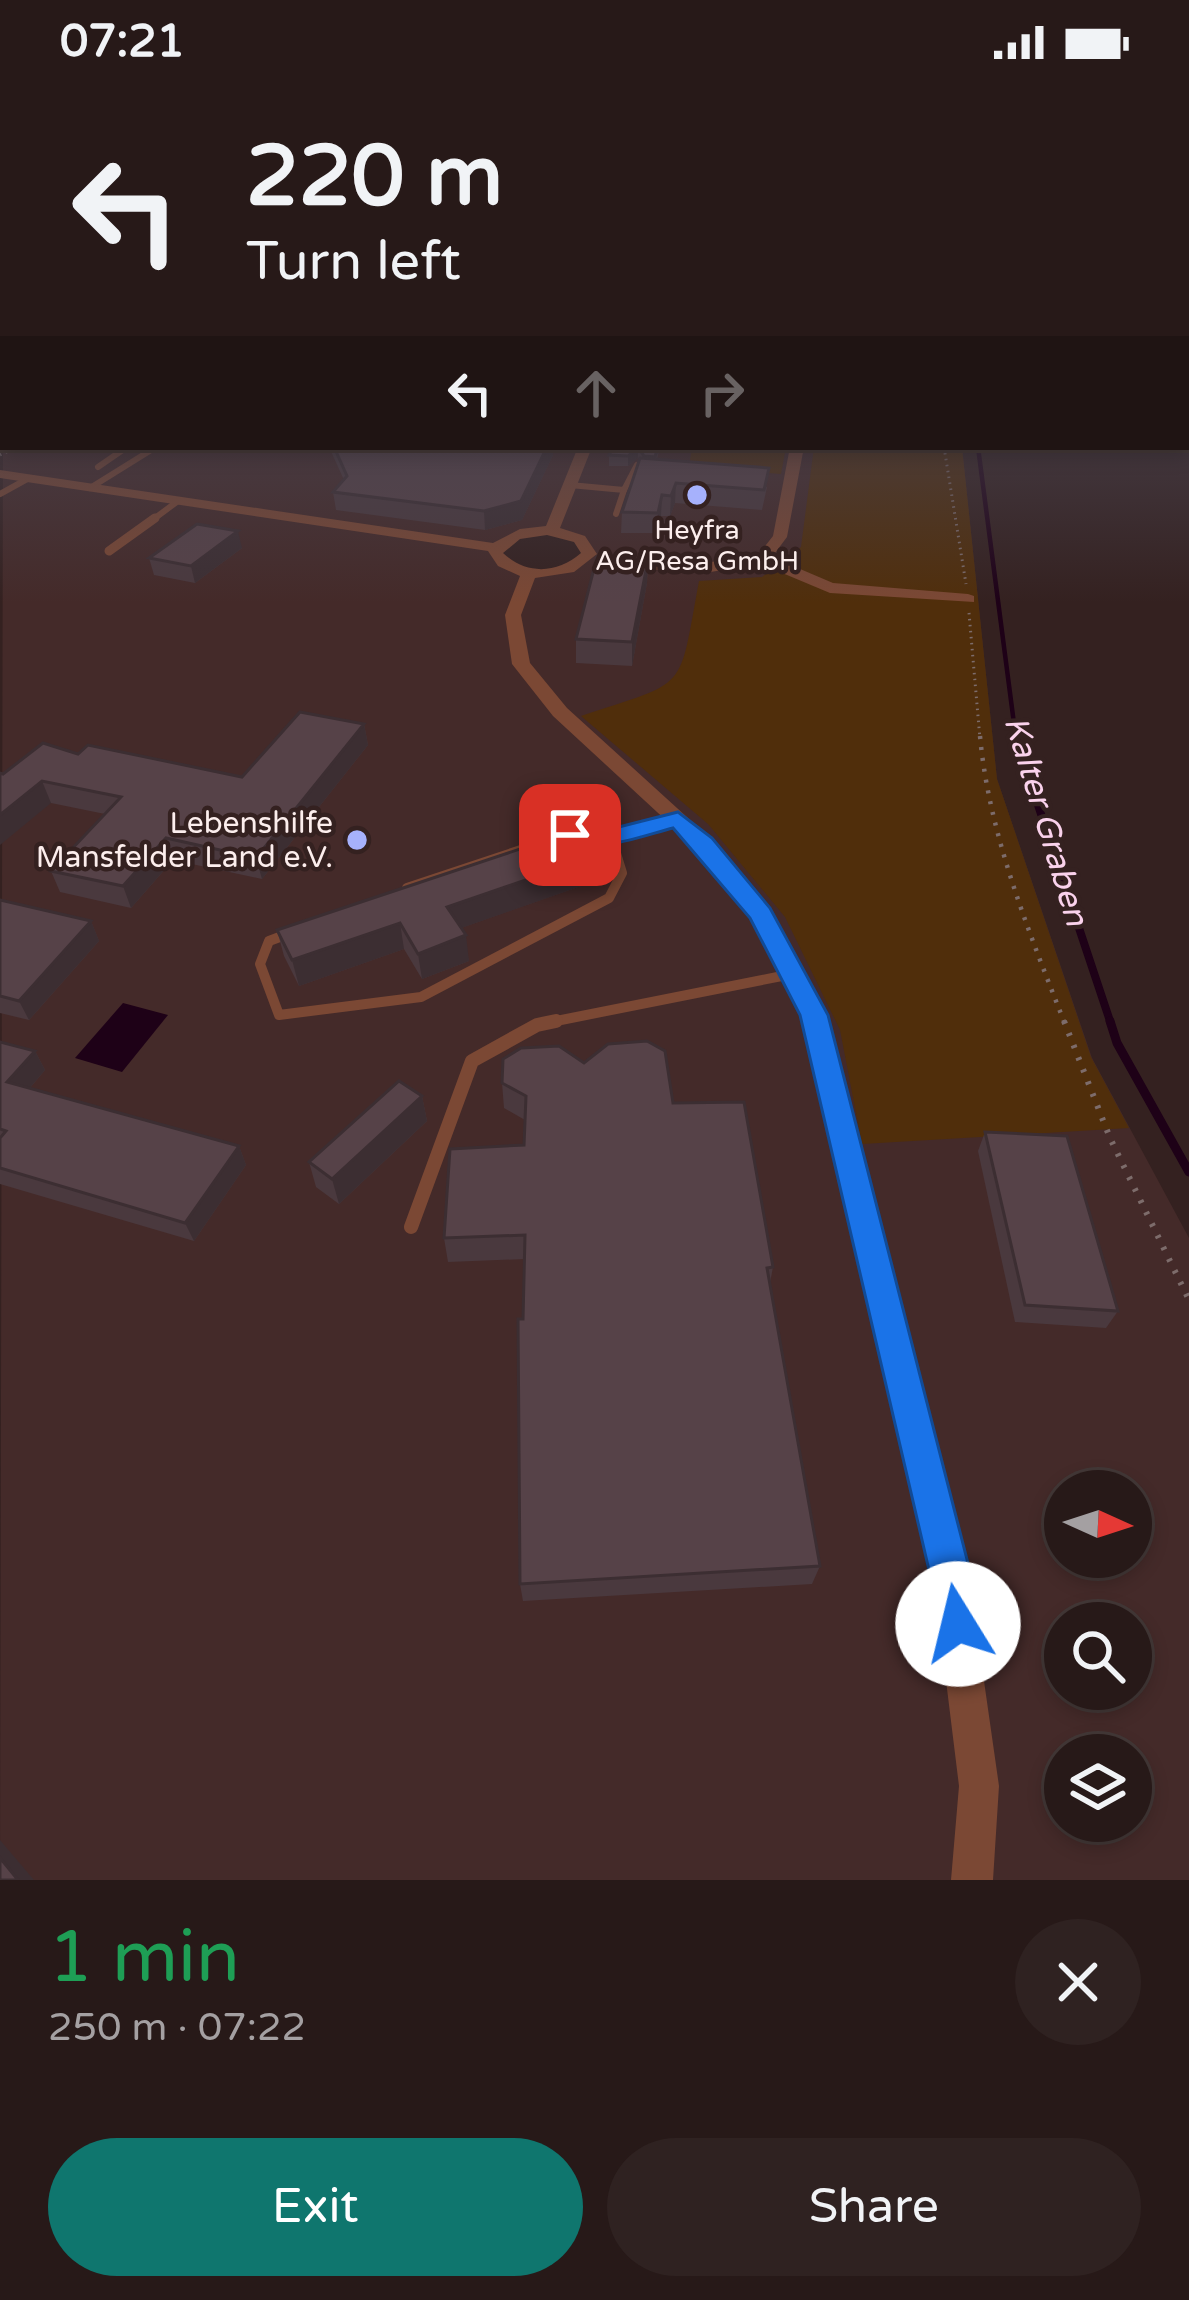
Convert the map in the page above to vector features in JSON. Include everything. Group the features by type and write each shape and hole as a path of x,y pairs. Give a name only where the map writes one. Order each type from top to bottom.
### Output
{"street":[{"path":"551,531 584,450"},
{"path":"763,559 780,537 796,450"},
{"path":"0,474 496,548 517,534 551,531 586,544 586,560"},
{"path":"496,548 498,561 529,573 556,572 586,560 704,568 763,559 830,588 968,599"},
{"path":"529,573 513,615 520,664 560,712 704,843 761,914 814,1015 952,1583 979,1786 972,1880"}],"lane":[{"path":"98,467 124,450"},
{"path":"90,488 151,450"},
{"path":"616,514 637,465"},
{"path":"0,494 28,478"},
{"path":"570,485 624,490"},
{"path":"109,551 178,501"},
{"path":"393,893 476,861 570,835 611,837 678,820"},
{"path":"310,925 269,941 260,964 279,1015 421,997 609,898 622,873 611,837"},
{"path":"411,1227 472,1061 537,1025 793,974"}],"path":[{"path":"944,450 968,599 984,783 1024,912 1110,1138 1189,1300"}],"shaded area":[{"path":"3,450 962,450 997,779 1092,1058 1189,1238 1189,1880 0,1880","holes":["539,530 586,544 579,565 529,573 495,554 496,548"]},
{"path":"692,450 785,450 781,474 689,467"},
{"path":"814,450 962,450 997,779 1091,1057 1129,1128 862,1144 840,1030 785,917 708,824 581,716 642,696 673,677 687,645 699,581 762,577 801,547"},
{"path":"123,1003 168,1015 122,1072 75,1058"}],"building":[{"path":"335,450 546,450 521,501 484,511 333,492 347,476"},
{"path":"612,450 635,450 628,456 609,455"},
{"path":"640,450 657,450 655,457 644,456"},
{"path":"640,458 769,468 764,490 676,483 671,496 662,495 658,513 622,512"},
{"path":"197,524 238,531 191,566 149,558"},
{"path":"597,557 648,560 632,642 576,639"},
{"path":"300,712 364,724 256,858 166,838 123,886 51,871 121,797 42,781 0,815 0,773 43,743 78,754 88,745 242,777"},
{"path":"580,829 601,854 447,907 466,935 418,954 400,923 292,960 277,930"},
{"path":"0,900 91,921 19,1001 0,996"},
{"path":"647,1041 665,1051 673,1103 744,1102 773,1267 767,1268 820,1566 520,1584 518,1319 523,1319 525,1235 444,1238 450,1149 524,1145 526,1096 502,1083 503,1059 521,1048 559,1046 584,1063 608,1044"},
{"path":"0,1042 35,1051 7,1082 239,1146 185,1223 0,1168 0,1138 6,1131 0,1129"},
{"path":"399,1081 422,1096 332,1179 309,1162"},
{"path":"985,1132 1067,1136 1118,1311 1025,1305"},
{"path":"0,1858 18,1880 0,1880"}],"waterway":[{"name":"Kalter Graben","path":"978,450 1016,739"},
{"name":"Kalter Graben","path":"1016,739 1110,1021"},
{"name":"Kalter Graben","path":"1110,1021 1117,1043 1189,1172"}],"place":[{"name":"Heyfra AG/Resa GmbH","path":"697,495"},
{"name":"Lebenshilfe Mansfelder Land e.V.","path":"357,840"}],"route":[{"path":"570,835 611,837 678,820 704,843 761,914 814,1015 958,1624"}]}
